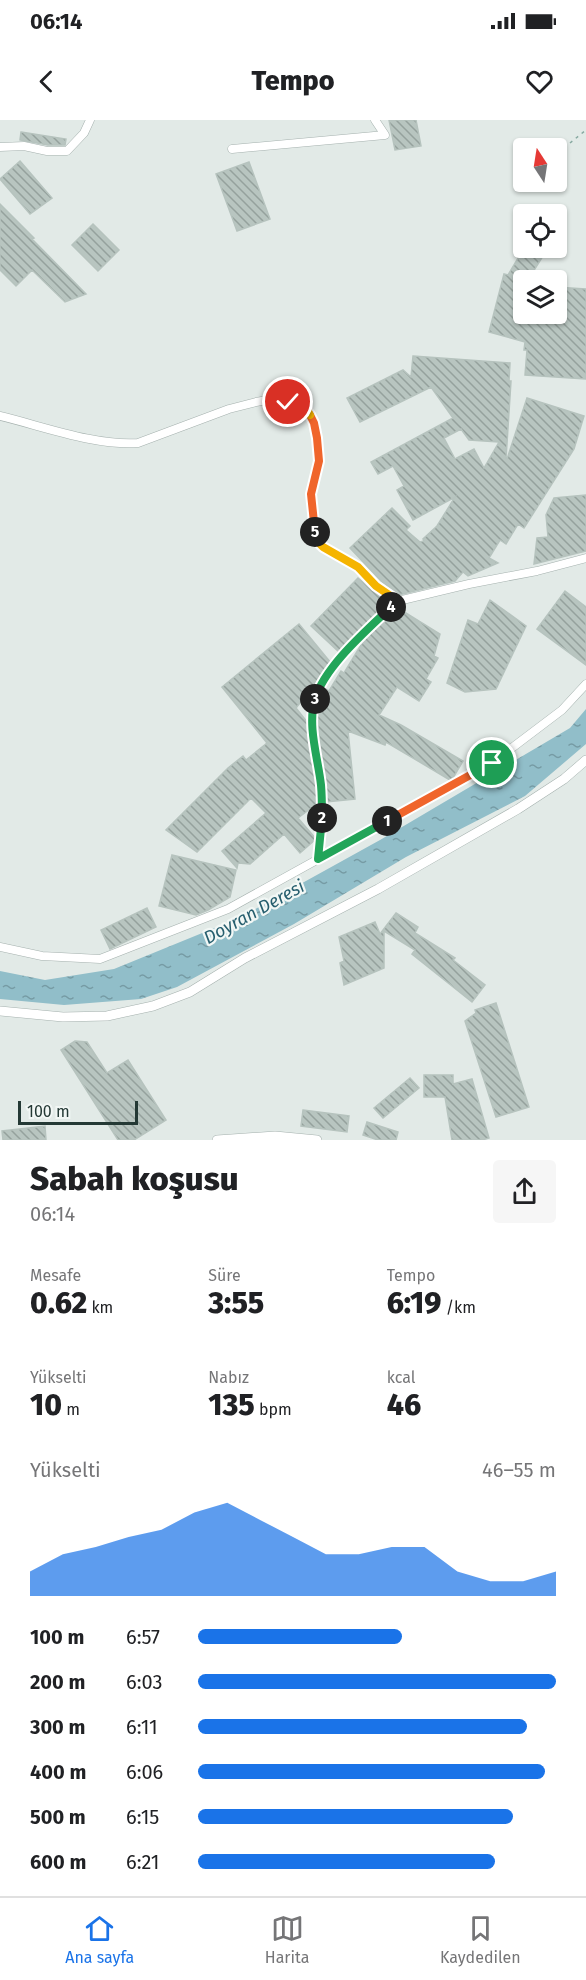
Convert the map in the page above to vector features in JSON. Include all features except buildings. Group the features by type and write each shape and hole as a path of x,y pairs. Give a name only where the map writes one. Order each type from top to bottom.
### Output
{"street":[{"path":"0,147 24,146 47,151 67,151 84,133 90,120"},
{"path":"232,148 384,135 375,120"},
{"path":"0,416 124,444 138,443 229,409 256,402 273,399 298,405 307,410 314,423 317,438 319,461 311,494 317,541 323,547 358,567 376,586 398,601 586,558"},
{"path":"0,947 42,957 100,959 228,909 492,763 562,710 586,684"},
{"path":"0,1011 63,1017 107,1016 153,1006 190,992 246,958 378,889 518,808 564,779 586,760"},
{"path":"217,1140 275,1137 317,1140"}],"lane":[{"path":"318,859 322,827 321,787 313,727 315,700 336,664 356,640 398,601"}],"path":[{"path":"570,143 586,130"}],"water":[{"name":"Doyran Deresi","path":"586,709 586,744 525,796 406,857 294,924 177,987 141,999 64,1005 0,999 0,971 45,980 114,969 239,918 380,840 570,728"}],"route":[{"path":"288,402 307,410 314,423 319,461 311,494 317,541 323,547 358,567 376,586 398,601 356,640 336,664 317,694 313,707 313,727 321,787 322,827 318,859 492,763"}]}
